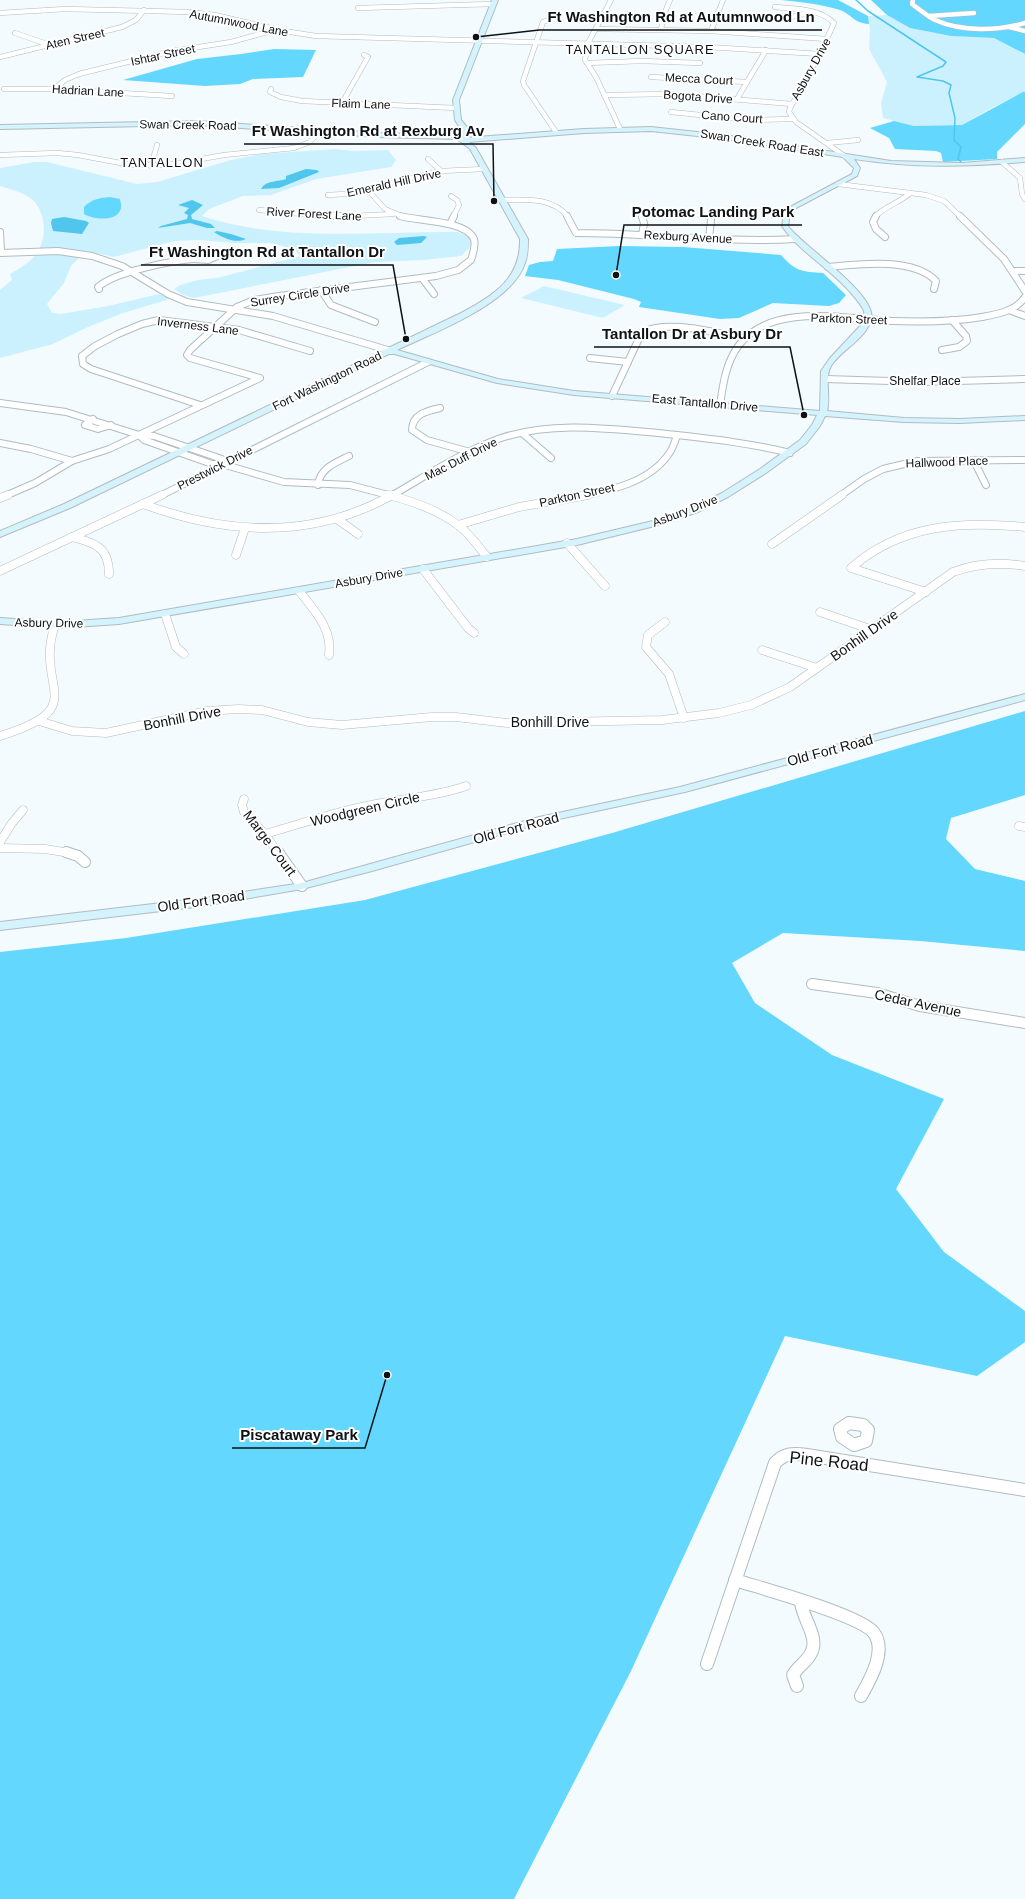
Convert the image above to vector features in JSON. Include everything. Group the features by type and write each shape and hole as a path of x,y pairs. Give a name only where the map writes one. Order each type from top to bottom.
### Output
{"main road":[{"path":"474,137 463,128 458,120 456,108 458,92 494,2"},
{"name":"Swan Creek Road","path":"0,127 191,123 448,138 474,137"},
{"path":"462,138 461,130 463,128"},
{"name":"Swan Creek Road East","path":"474,137 620,129 692,133 883,162 962,165 1025,160"},
{"name":"Fort Washington Road","path":"474,137 474,148"},
{"name":"Fort Washington Road","path":"0,534 67,506 179,453 482,306 498,294 514,278 523,260 525,247 524,239 501,200 474,148 462,138"},
{"path":"821,152 834,148"},
{"name":"Asbury Drive","path":"0,621 54,625 102,623 165,614 423,569 625,531 695,510 725,495 790,452 810,436 823,413 825,402 825,372 832,360 859,332 868,319 868,310 857,293 796,239 785,226 787,213 802,202 855,175 857,171 851,160 846,157"},
{"name":"East Tantallon Drive","path":"390,351 474,376 512,384 574,393 927,421 1025,418"},
{"name":"Old Fort Road","path":"0,926 204,902 302,886 368,869 543,819 681,790 1025,697"}],"street":[{"path":"610,0 588,44 585,60 594,73 620,129"},
{"path":"661,30 663,17 670,0"},
{"path":"711,31 723,0"},
{"path":"913,0 912,4 934,20 957,26 978,28 1009,27 1025,22"},
{"path":"358,8 494,2"},
{"path":"775,7 812,12"},
{"name":"Autumnwood Lane","path":"0,13 65,9 144,10 202,13 276,30 321,36 766,50 820,54"},
{"name":"Aten Street","path":"0,57 127,26 136,20 144,10"},
{"path":"776,20 812,12"},
{"name":"Asbury Drive","path":"812,12 829,18 834,27 789,112 792,119 846,157"},
{"path":"930,16 974,13"},
{"path":"548,20 543,22 524,77 524,85 556,132"},
{"path":"1009,27 1025,31"},
{"path":"596,29 711,31 827,39"},
{"name":"Ishtar Street","path":"54,89 65,80 79,74 172,51 231,42 276,30"},
{"path":"15,34 50,45"},
{"path":"736,99 766,50"},
{"path":"342,103 368,57 364,55"},
{"path":"586,63 638,61 700,63"},
{"name":"Mecca Court","path":"651,77 747,82"},
{"name":"Hadrian Lane","path":"4,89 54,89 172,96"},
{"name":"Flaim Lane","path":"271,89 270,92 281,97 302,101 456,108"},
{"name":"Bogota Drive","path":"604,95 663,94 792,104"},
{"name":"Cano Court","path":"672,112 746,119 792,119"},
{"path":"0,155 22,153 63,153 125,165 150,166 173,164 242,153 294,148 310,142 319,131"},
{"path":"827,143 858,140"},
{"path":"150,166 157,145"},
{"path":"428,159 441,172"},
{"path":"1002,162 1020,178 1022,194 1025,199"},
{"name":"Emerald Hill Drive","path":"328,195 345,194 441,172 484,169"},
{"path":"838,184 937,197 949,204 993,247 1013,271 1025,291"},
{"name":"Surrey Circle Drive","path":"0,498 36,483 72,461 97,454 260,378 188,356 187,354 234,310 254,300 321,290 422,278 460,270 467,266 472,259 475,242 474,238 463,229 450,224 393,214 378,204 367,189"},
{"path":"885,237 875,227 874,222 876,216 884,208 904,200 910,193"},
{"path":"450,196 457,200 459,205 450,224"},
{"name":"Rexburg Avenue","path":"501,200 541,200 558,206 573,227 576,234 642,234 770,241 796,239"},
{"name":"River Forest Lane","path":"259,210 339,217 393,214"},
{"path":"642,217 644,223 642,234"},
{"path":"709,238 711,220"},
{"path":"0,232 1,252 41,251 83,254 112,261 177,299 198,305 273,316 390,351"},
{"path":"100,288 98,285 104,281 132,272 193,259"},
{"path":"828,267 876,264 907,268 932,276 936,282 934,290"},
{"path":"1013,271 1025,271"},
{"path":"422,278 434,294"},
{"path":"321,290 331,305 375,322"},
{"name":"Parkton Street","path":"720,405 724,373 735,351 744,338 764,324 784,319 804,317 918,321 952,320 987,316 1010,310 1022,302 1025,297"},
{"path":"1010,310 1025,316"},
{"name":"Inverness Lane","path":"200,405 91,370 83,364 82,358 84,353 91,348 149,321 163,320 239,330 310,351"},
{"path":"942,350 959,348 967,341 966,336 952,320"},
{"path":"612,396 642,332 648,328 672,327 744,338"},
{"path":"590,358 628,362"},
{"name":"Prestwick Drive","path":"0,571 142,504 428,362"},
{"name":"Shelfar Place","path":"825,379 923,382 1025,379"},
{"path":"0,403 56,410 93,419 139,435 154,436 222,459 222,464"},
{"path":"440,408 427,411 415,417 412,424 412,430 427,440 470,452"},
{"path":"93,419 85,425 98,429 111,425"},
{"name":"Mac Duff Drive","path":"142,504 190,520 215,526 245,528 299,526 337,519 357,512 393,496 470,452 492,442 522,433 574,428 748,443 790,452"},
{"path":"522,433 551,458"},
{"path":"139,435 144,440 212,464 222,464 284,482 356,486 393,496 432,510 458,525 472,538 487,557"},
{"name":"Parkton Street","path":"458,525 525,506 593,494 636,480 656,468 666,458 677,436"},
{"path":"0,443 30,449 72,461"},
{"path":"318,485 318,481 325,469 349,456"},
{"name":"Hallwood Place","path":"772,544 864,479 883,469 917,461 1025,460"},
{"path":"974,461 986,485"},
{"path":"337,519 358,534"},
{"path":"926,592 851,568 877,547 918,532 963,524 990,524 1025,527"},
{"path":"236,555 245,528"},
{"path":"72,537 90,542 103,550 108,558 109,574"},
{"path":"567,543 605,586"},
{"name":"Bonhill Drive","path":"39,721 72,731 106,733 207,711 238,709 262,710 308,722 335,724 426,717 456,717 538,724 684,718 719,713 751,705 790,687 870,629 926,592 953,572 967,567 993,563 1025,566"},
{"path":"423,569 468,628 474,633"},
{"path":"299,590 315,611 329,635 331,649 329,655"},
{"path":"820,612 870,629"},
{"path":"165,614 176,647 184,654"},
{"path":"665,622 649,633 645,642 646,647 669,674 684,718"},
{"path":"0,736 23,729 39,721 50,711 56,698 48,654 50,636 54,625"},
{"path":"762,650 817,668"},
{"name":"Woodgreen Circle","path":"265,834 360,807 394,800 446,793 466,786"},
{"name":"Marge Court","path":"244,799 242,805 244,812 265,834 302,886"},
{"path":"0,842 23,810"},
{"path":"0,848 58,850 78,855 85,862"},
{"name":"Cedar Avenue","path":"812,984 877,993 920,1006 1025,1022"},
{"path":"850,1462 854,1445"},
{"name":"Pine Road","path":"707,1664 750,1534 778,1460 788,1454 850,1462 1025,1490"},
{"path":"735,1580 860,1622 874,1633 878,1646 877,1659 861,1696"},
{"path":"797,1686 793,1675 796,1668 810,1656 814,1644 810,1631 802,1615 801,1602"}],"shaded area":[{"path":"781,0 838,0 868,16 869,24 860,22 844,12 833,8"},
{"path":"871,0 1025,0 1025,54 994,38 951,36 910,28 887,15"},
{"path":"887,15 910,28 951,36 994,38 1025,54 1025,92 991,108 962,125 914,126 883,118 881,103 887,82 869,49 870,29 868,16"},
{"path":"274,49 316,50 303,77 253,79 240,84 205,86 123,80 197,59"},
{"path":"1025,92 1025,124 997,152 997,159 943,162 941,153 936,151 895,149 889,138 870,128 894,121 914,126 962,125"},
{"path":"336,149 353,151 388,150 396,160 391,167 316,179 271,195 243,196 209,209 202,216 265,230 297,233 362,234 458,232 468,236 471,242 470,247 461,256 423,260 375,262 194,298 183,295 174,289 180,285 198,280 217,278 300,256 294,249 270,243 233,243 200,240 174,241 114,257 86,251 71,266 64,283 47,304 52,313 61,314 108,306 159,294 170,299 123,313 88,327 53,344 0,358 0,290 12,280 10,274 29,262 36,254 43,239 44,231 42,215 34,201 31,198 13,190 0,186 0,168 34,162 47,162 137,184 157,182 231,160 261,154"},
{"path":"306,169 317,170 319,172 279,188 261,189 266,184 286,179 286,176"},
{"path":"110,197 120,199 121,208 119,213 115,216 110,218 98,218 84,214 84,207 90,202 99,198"},
{"path":"192,200 203,205 191,215 192,219 211,224 215,228 207,228 190,223 158,228 187,219 188,215 184,213 189,208 178,205"},
{"path":"64,217 86,221 89,223 82,234 53,231 51,223 52,219"},
{"path":"217,231 246,239 238,241 229,240 214,232"},
{"path":"427,237 421,243 397,245 394,242 399,238"},
{"path":"619,246 683,247 781,255 799,270 823,273 846,295 839,303 829,306 773,303 739,318 720,319 639,307 641,302 634,299 558,280 525,276 529,265 553,261 557,249"},
{"path":"544,286 625,305 603,318 521,298"},
{"path":"1025,711 1025,795 951,818 946,839 975,869 1025,881 1025,951 920,941 783,933 732,963 755,1003 832,1055 944,1099 896,1189 944,1252 1025,1311 1025,1342 977,1376 785,1336 631,1671 514,1899 0,1899 0,952 126,938 365,900 612,833"}],"waterway":[{"path":"856,0 868,11 946,62 943,66 917,77 943,81 951,85 949,93 955,118 954,140 961,147 958,159 961,162"}],"place":[{"name":"Ft Washington Rd at Autumnwood Ln","path":"476,37"},
{"name":"Ft Washington Rd at Rexburg Av","path":"494,201"},
{"name":"Potomac Landing Park","path":"616,275"},
{"name":"Ft Washington Rd at Tantallon Dr","path":"406,339"},
{"name":"Tantallon Dr at Asbury Dr","path":"804,415"},
{"name":"Piscataway Park","path":"387,1375"}],"district":[{"name":"TANTALLON SQUARE","path":"640,49"},
{"name":"TANTALLON","path":"162,162"}]}
